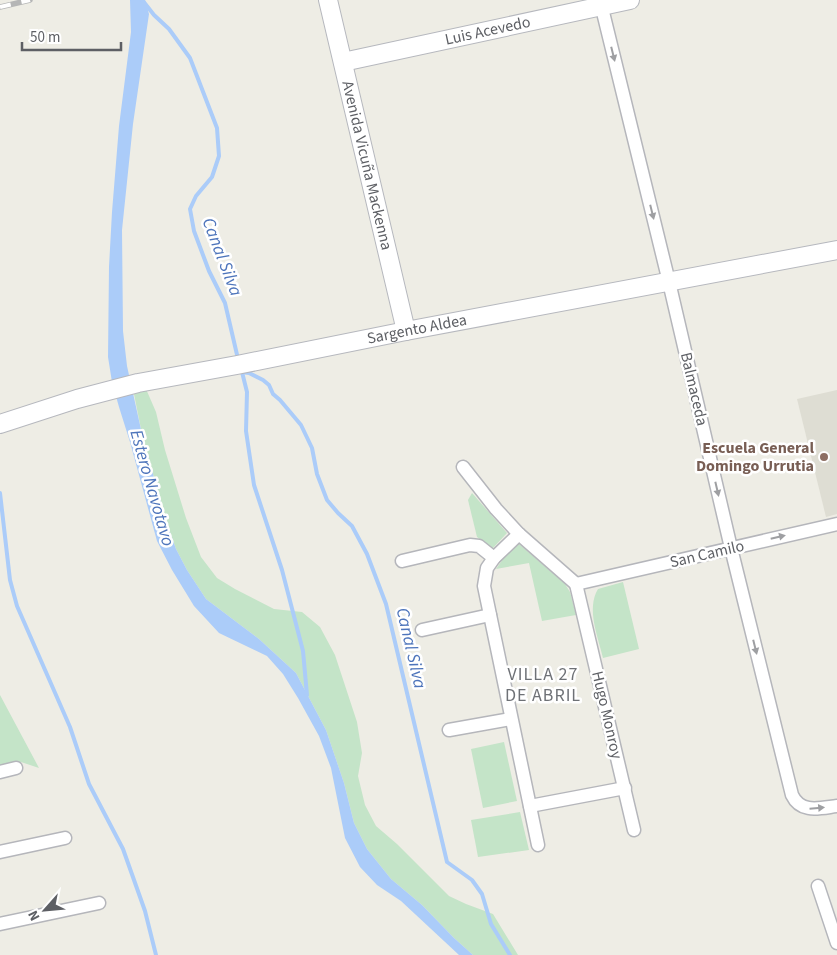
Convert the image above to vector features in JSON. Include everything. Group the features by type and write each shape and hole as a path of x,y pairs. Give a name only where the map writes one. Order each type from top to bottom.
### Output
{"street":[{"name":"Avenida Vicuña Mackenna","path":"328,0 406,331"},
{"name":"Luis Acevedo","path":"343,62 601,3 630,0"},
{"name":"Balmaceda","path":"601,3 789,786 798,804 808,808 837,806"},
{"name":"Sargento Aldea","path":"0,424 106,390 138,383 837,250"},
{"path":"464,466 496,509 519,534 576,584"},
{"name":"San Camilo","path":"576,584 837,524"},
{"path":"519,534 494,558 487,568 484,586 538,845"},
{"path":"402,560 470,546 478,546 494,558"},
{"name":"Hugo Monroy","path":"576,584 634,830"},
{"path":"422,630 490,615"},
{"path":"449,730 511,719"},
{"path":"0,772 16,768"},
{"path":"530,806 625,788"},
{"path":"0,852 65,838"},
{"path":"818,886 833,916 837,943"},
{"path":"0,924 99,903"}],"shaded area":[{"name":"Escuela General Domingo Urrutia","path":"837,390 837,514 826,517 797,399"}],"green space":[{"path":"133,389 146,389 156,412 165,450 186,518 201,557 217,578 274,609 302,612 320,627 335,655 357,722 362,753 358,776 365,805 376,826 397,844 449,896 493,914 518,955 473,955 422,905 391,879 367,849 354,823 344,783 326,730 296,673 259,639 206,599 176,549 166,521 142,434"},
{"path":"472,493 507,533 492,549 477,537 468,500"},
{"path":"519,544 565,584 570,592 576,615 542,621 529,563 496,569 503,559"},
{"path":"623,582 639,649 603,658 594,623 593,605 595,597 598,589"},
{"path":"0,695 39,768 21,762 0,767"},
{"path":"504,742 517,801 483,808 471,749"},
{"path":"520,812 529,850 478,857 471,820"}],"water":[{"name":"Estero Navotavo","path":"130,0 145,0 149,14 133,124 122,230 123,331 127,366 142,434 166,521 176,549 206,599 259,639 296,673 326,730 344,783 354,823 367,849 391,879 422,905 473,955 459,955 401,901 377,885 360,867 345,838 331,768 319,736 298,698 283,674 267,656 219,633 194,606 157,541 112,382 108,357 112,212 119,126 131,32"}],"waterway":[{"name":"Canal Silva","path":"143,1 169,29 190,58 217,128 219,156 212,177 196,196 190,209 194,231 209,271 225,303 238,359"},
{"name":"Canal Silva","path":"241,368 247,392 246,431 254,485 282,570 303,651 307,695"},
{"name":"Canal Silva","path":"241,372 249,373 269,385 273,394 301,425 312,448 317,474 327,500 352,526 367,554 386,604 447,862 472,880 482,894 491,924 510,955"},
{"path":"0,493 10,580 17,606 70,727 89,784 123,849 145,911 156,955"}],"railway":[{"path":"0,7 30,0"}],"place":[{"name":"Escuela General Domingo Urrutia","path":"824,457"}],"district":[{"name":"VILLA 27 DE ABRIL","path":"543,684"}]}
